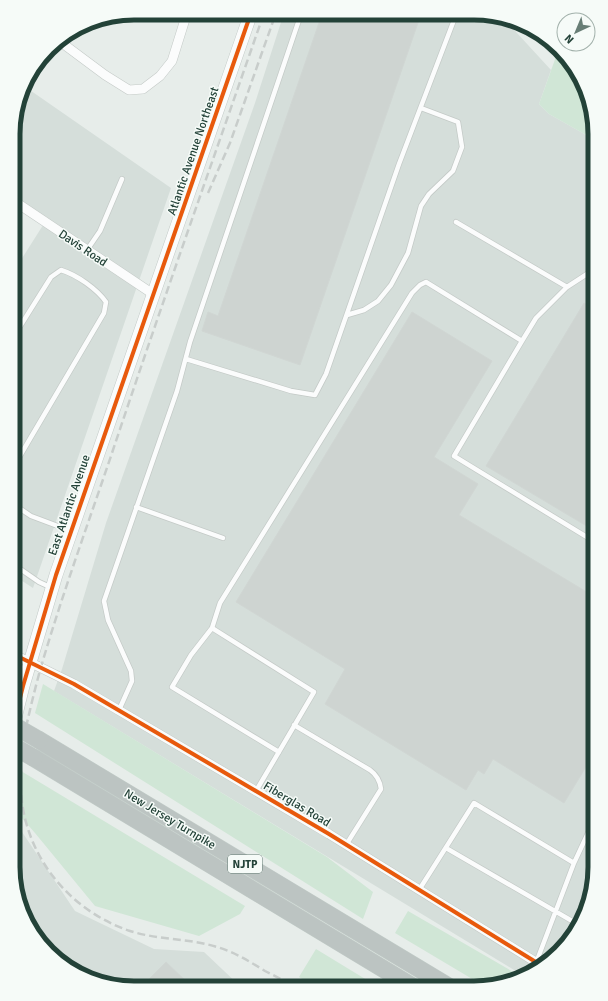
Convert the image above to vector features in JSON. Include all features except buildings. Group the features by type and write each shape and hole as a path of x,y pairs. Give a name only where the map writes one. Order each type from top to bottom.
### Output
{"highway":[{"name":"New Jersey Turnpike","path":"20,729 439,981"},
{"name":"New Jersey Turnpike","path":"20,750 403,981"}],"street":[{"path":"64,44 105,75 129,90 143,89 160,76 172,61 185,20"},
{"name":"Atlantic Avenue Northeast","path":"153,294 249,20"},
{"name":"Davis Road","path":"20,205 153,294"},
{"name":"East Atlantic Avenue","path":"20,707 36,665 52,588 70,532 153,294"},
{"name":"Fiberglas Road","path":"20,657 74,684 256,791 420,890 536,963"}],"lane":[{"path":"119,710 132,681 131,671 108,620 104,601 177,391 190,342 299,20"},
{"path":"186,359 291,391 315,395 326,374 400,164 454,20"},
{"path":"347,315 364,310 378,301 391,285 408,253 421,206 429,194 453,171 462,147 458,122 421,108"},
{"path":"87,250 100,231 122,179"},
{"path":"456,222 567,287"},
{"path":"20,326 51,277 61,270 69,272 100,293 106,302 104,313 20,456"},
{"path":"586,274 567,287 536,318 454,456 588,538"},
{"path":"279,752 172,687 191,655 212,628 220,603 412,293 420,285 426,282 522,341"},
{"path":"136,507 223,538"},
{"path":"20,508 31,516 70,532"},
{"path":"20,569 39,582 52,588"},
{"path":"212,628 314,692 256,791"},
{"path":"294,725 370,770 375,774 380,783 380,789 346,845"},
{"path":"420,890 474,803 574,862"},
{"path":"539,961 574,862 588,833"},
{"path":"446,848 574,922"}],"shaded area":[{"path":"282,20 489,21 511,26 551,70 539,104 549,114 588,136 588,875 582,904 565,937 544,958 518,972 54,691 106,523 255,103"},
{"path":"29,90 171,188 33,588 20,580 20,262 45,222 20,204 21,119"},
{"path":"20,829 75,911 154,949 204,952 235,981 119,980 90,972 64,958 43,937 26,904 20,875"}],"green space":[{"path":"557,55 565,64 579,90 586,111 588,136 549,114 539,104"},
{"path":"43,684 327,857 373,892 363,919 35,713"},
{"path":"21,771 245,906 240,914 199,936 95,906 20,816"},
{"path":"408,911 515,973 497,979 475,981 395,933"},
{"path":"316,949 369,981 306,981 299,977"}],"railway":[{"path":"20,754 41,667 75,560 262,20"},
{"path":"208,193 230,143 274,20"},
{"path":"21,771 21,798 26,824 35,848 48,870 64,890 84,907 106,921 130,931 151,936 206,944 229,951 284,981"}],"cycle path":[{"path":"20,698 56,575 249,20"},
{"path":"20,657 74,684 329,834 537,963"}]}
